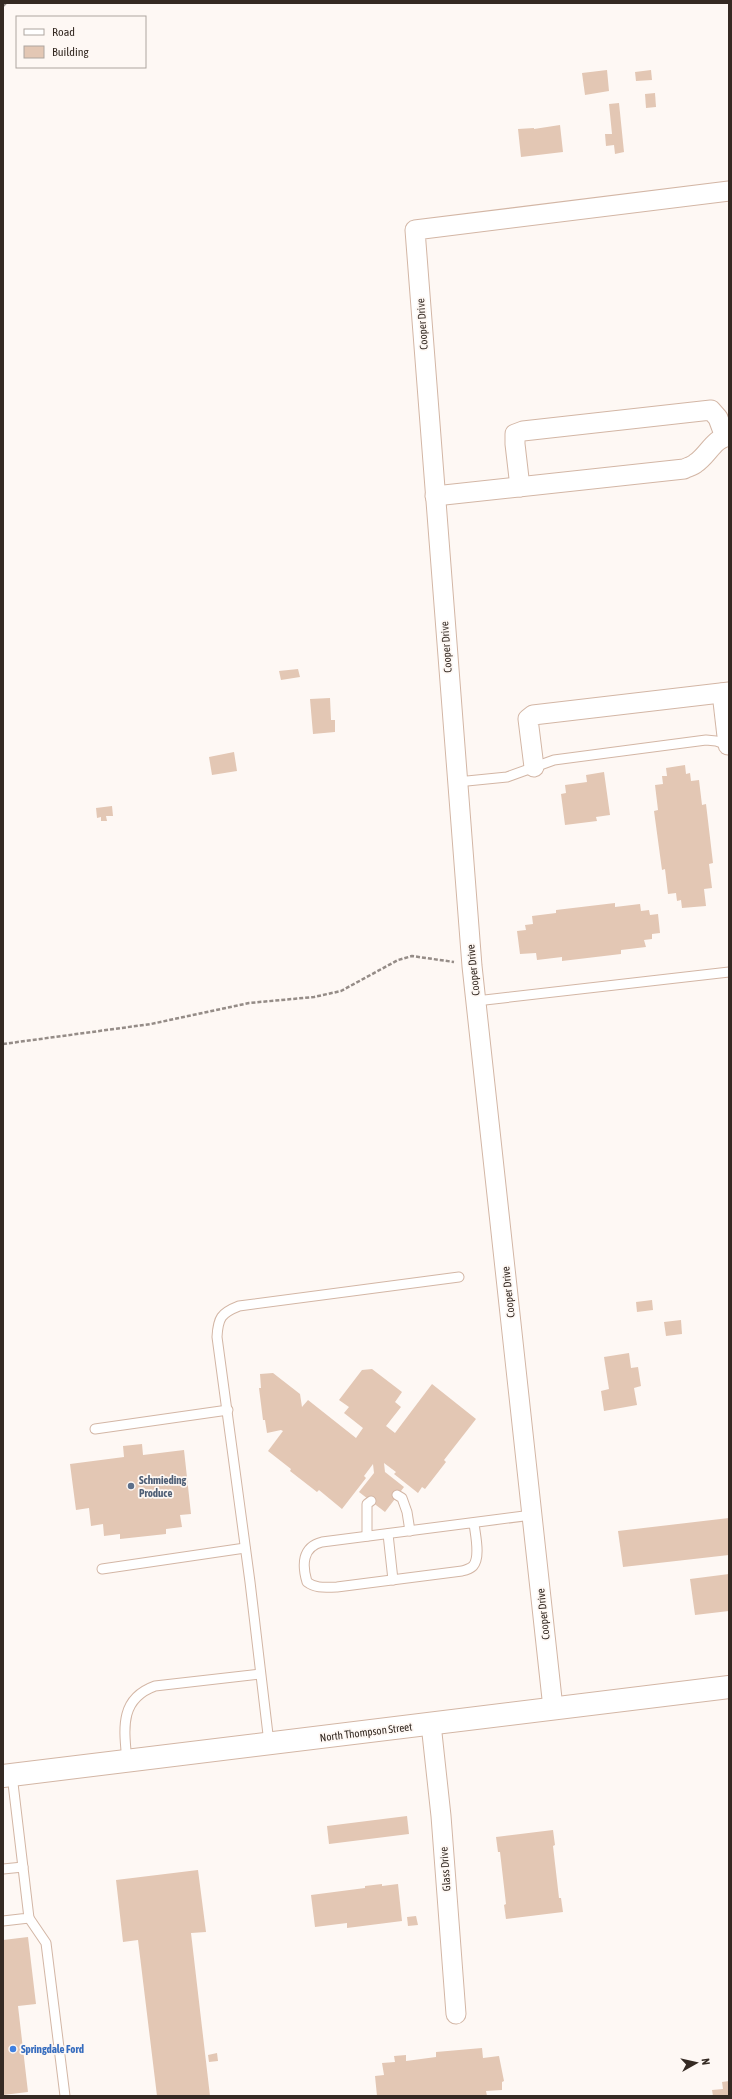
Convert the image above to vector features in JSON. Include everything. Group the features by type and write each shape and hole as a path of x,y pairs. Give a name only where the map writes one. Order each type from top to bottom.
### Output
{"main road":[{"name":"North Thompson Street","path":"8,1775 431,1724 729,1686"}],"street":[{"name":"Cooper Drive","path":"553,1708 472,966 415,230 729,191"},
{"path":"435,496 520,487 684,468 696,463 709,449 727,436 718,418 711,410 523,431 515,434 520,487"},
{"path":"534,767 528,719 533,716 725,692 728,746"},
{"name":"Glass Drive","path":"431,1724 442,1824 456,2014"}],"lane":[{"path":"457,782 506,777 554,760 706,740 728,746"},
{"path":"476,1001 729,972"},
{"path":"268,1743 246,1548 217,1337 218,1323 225,1311 239,1306 458,1277"},
{"path":"95,1429 228,1410"},
{"path":"397,1496 402,1498 407,1512 410,1531"},
{"path":"367,1536 368,1504 371,1501"},
{"path":"474,1523 477,1554 476,1563 472,1568 462,1571 337,1587 312,1586 307,1582 304,1562 308,1548 322,1542 532,1515"},
{"path":"388,1534 393,1580"},
{"path":"102,1569 246,1548"},
{"path":"127,1761 124,1726 128,1710 135,1699 144,1690 156,1686 260,1674"},
{"path":"8,1775 30,1918 46,1943 65,2096"},
{"path":"3,1869 23,1867"},
{"path":"3,1921 30,1918"}],"path":[{"path":"3,6 6,3"},
{"path":"3,1044 151,1024 249,1003 314,997 341,991 398,960 412,956 472,966"}],"building":[{"path":"607,70 609,91 585,95 582,73"},
{"path":"651,70 652,80 636,81 635,72"},
{"path":"655,93 656,107 646,108 645,94"},
{"path":"619,103 624,152 615,154 614,145 606,146 605,134 612,134 609,104"},
{"path":"560,125 563,152 521,157 518,129 534,129"},
{"path":"298,669 300,677 281,680 279,671"},
{"path":"330,698 331,720 335,720 335,732 313,734 310,699"},
{"path":"234,752 237,771 212,775 209,757"},
{"path":"685,765 686,774 690,773 691,781 699,780 702,805 706,804 713,863 709,864 712,888 704,889 706,906 682,908 681,900 677,901 676,893 668,894 665,869 662,870 654,811 658,810 655,785 663,784 662,776 667,776 666,768"},
{"path":"604,772 610,815 596,817 597,821 565,825 561,794 566,793 565,785 587,782 586,775"},
{"path":"112,806 113,816 106,816 107,821 101,821 101,817 97,818 96,808"},
{"path":"615,903 615,907 640,904 641,911 649,910 650,915 658,914 660,933 652,934 652,939 644,940 646,947 621,950 621,954 562,961 562,957 537,960 536,953 520,954 517,931 526,930 525,925 533,924 532,916 556,913 556,910"},
{"path":"652,1300 653,1310 637,1312 636,1302"},
{"path":"681,1320 682,1334 666,1336 664,1322"},
{"path":"629,1353 631,1368 638,1367 641,1386 634,1388 637,1405 604,1411 601,1391 609,1389 604,1357"},
{"path":"372,1369 402,1392 395,1402 401,1407 386,1426 395,1433 432,1384 476,1419 444,1460 446,1462 425,1489 422,1487 418,1493 394,1474 396,1472 384,1463 385,1472 404,1487 385,1512 359,1492 374,1473 373,1464 364,1476 366,1478 342,1509 319,1490 317,1492 290,1471 291,1469 268,1451 283,1431 281,1430 267,1433 265,1420 263,1420 259,1388 261,1388 260,1374 273,1373 300,1394 302,1407 308,1400 356,1438 363,1428 344,1413 349,1407 339,1400 362,1370"},
{"name":"Schmieding Produce","path":"142,1444 143,1455 184,1450 191,1514 180,1515 182,1527 166,1529 166,1534 120,1539 120,1534 104,1536 103,1524 91,1526 89,1508 76,1510 70,1464 124,1457 123,1446"},
{"path":"729,1518 729,1555 623,1567 618,1531"},
{"path":"729,1574 729,1611 695,1615 690,1579"},
{"path":"407,1816 409,1834 329,1844 327,1826"},
{"path":"553,1830 555,1845 553,1846 559,1898 561,1898 563,1912 506,1919 504,1905 506,1904 500,1852 498,1852 496,1837"},
{"path":"198,1870 206,1932 191,1933 210,2096 157,2096 138,1940 123,1942 116,1880"},
{"path":"382,1884 382,1886 398,1884 402,1921 347,1928 347,1923 315,1927 311,1895 365,1888 365,1886"},
{"path":"416,1916 418,1925 408,1926 407,1917"},
{"name":"Springdale Ford","path":"28,1937 36,2004 18,2006 28,2092 3,2095 3,1940"},
{"path":"482,2048 483,2058 499,2056 504,2081 502,2082 502,2090 486,2091 487,2096 377,2096 375,2076 384,2075 382,2063 395,2062 394,2056 406,2055 406,2061 436,2057 436,2052"},
{"path":"217,2053 218,2061 209,2062 208,2055"},
{"path":"729,2081 729,2096 713,2096 712,2090 723,2089 722,2082"}],"place":[{"name":"Schmieding Produce","path":"131,1486"},
{"name":"Springdale Ford","path":"13,2049"}]}
